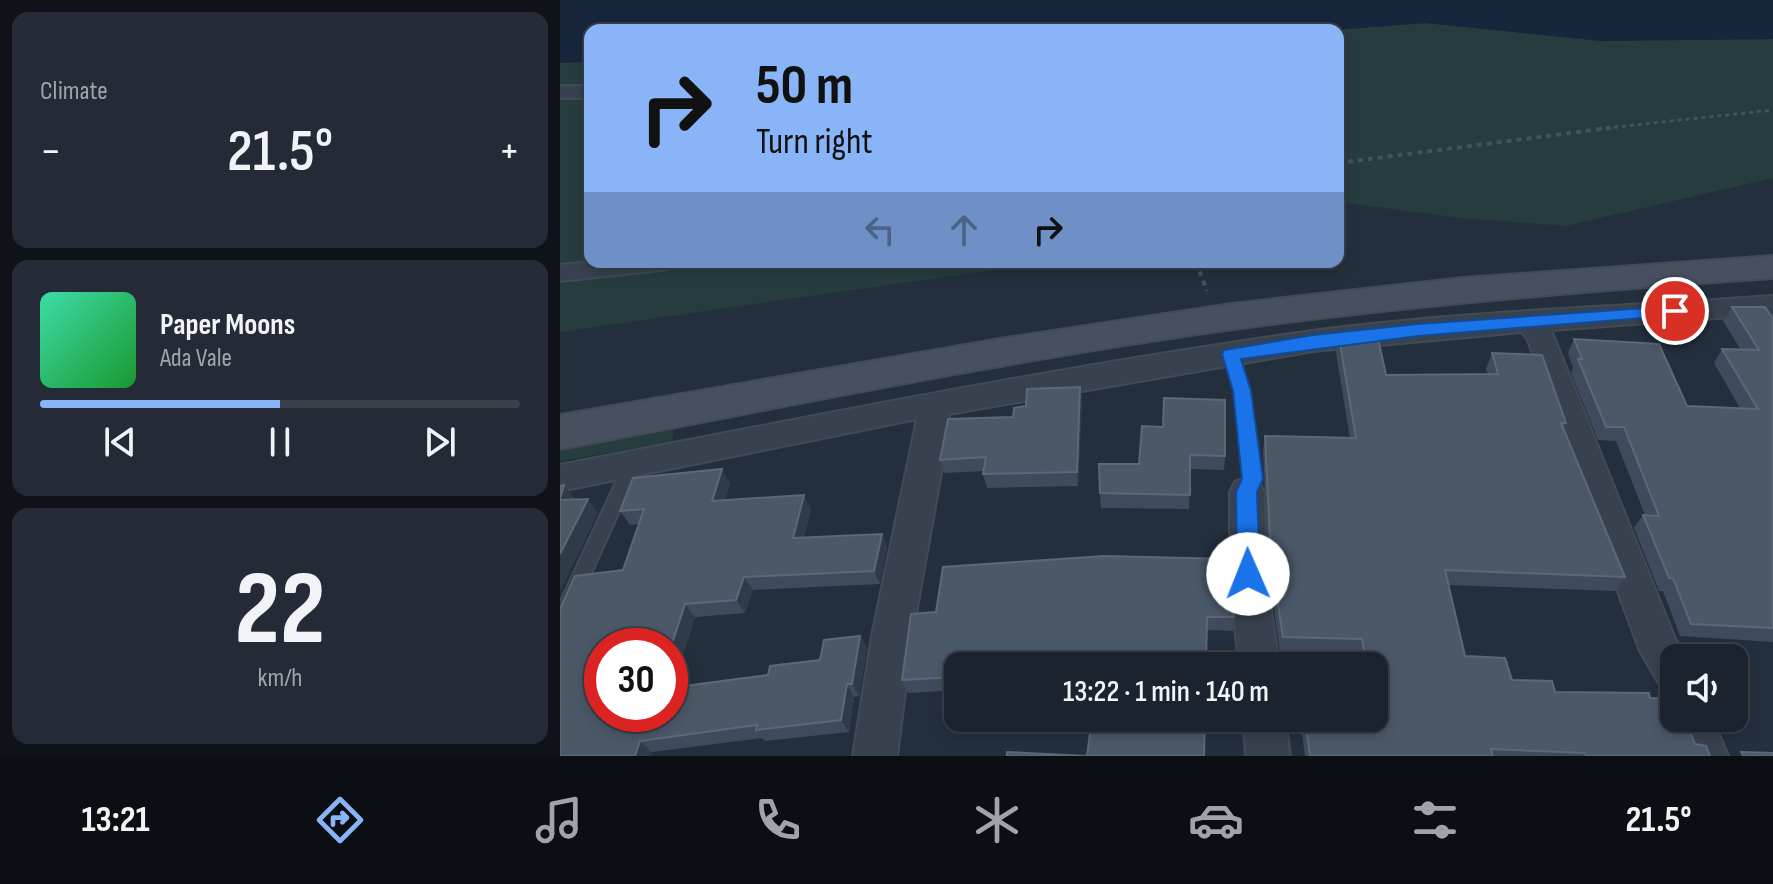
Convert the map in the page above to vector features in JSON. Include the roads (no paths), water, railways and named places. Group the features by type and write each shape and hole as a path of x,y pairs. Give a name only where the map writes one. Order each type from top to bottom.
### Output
{"street":[{"path":"560,92 584,92"},
{"path":"560,273 606,268"},
{"path":"560,432 1154,329 1490,288 1770,299"},
{"path":"560,478 631,467 933,405 1313,341 1770,299"},
{"path":"1529,322 1542,338 1563,402 1660,651"},
{"path":"875,756 892,636 933,428 933,405"},
{"path":"1247,492 1248,574 1257,652"},
{"path":"1265,732 1268,756"},
{"path":"1697,732 1706,756"}],"lane":[{"path":"1231,354 1242,391 1253,479 1247,492"},
{"path":"560,623 631,467"}],"water":[{"path":"560,0 1773,0 1773,39 1601,41 1426,23 1344,29 1344,24 584,24 584,62 560,63"}]}
